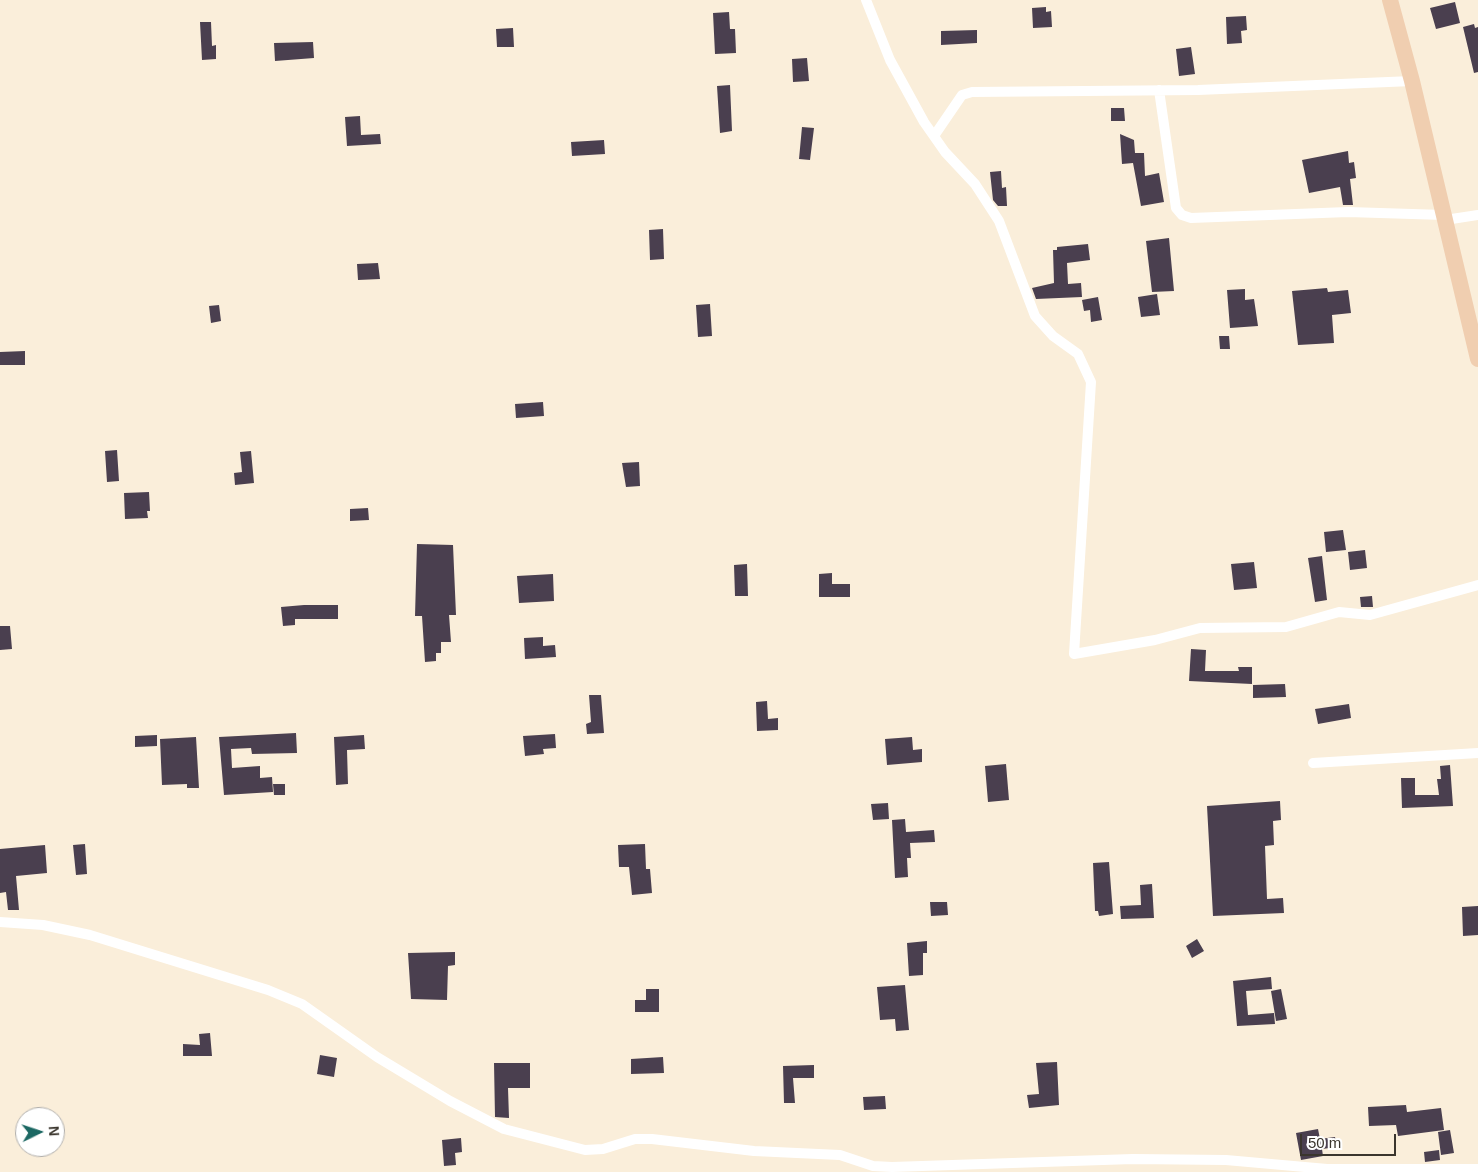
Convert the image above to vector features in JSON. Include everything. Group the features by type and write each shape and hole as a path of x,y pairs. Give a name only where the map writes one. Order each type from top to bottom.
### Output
{"main road":[{"path":"1390,0 1412,81 1478,359"}],"street":[{"path":"866,0 890,60 924,122 975,184 999,221 1035,316 1053,336 1078,354 1091,382 1074,654 1155,640 1200,628 1286,627 1339,612 1370,615 1478,585"},
{"path":"934,136 962,95 966,93 1159,90 1412,81"},
{"path":"1159,90 1176,208 1182,215 1191,218 1348,212 1444,218 1478,215"},
{"path":"1313,763 1478,753"},
{"path":"0,922 43,925 90,935 268,990 302,1004 377,1057 450,1101 504,1129 585,1150 603,1149 635,1139 652,1139 754,1151 840,1155 892,1170 1021,1167 1133,1159 1226,1160 1327,1169 1478,1169"}],"building":[{"path":"1455,2 1460,23 1436,29 1430,8"},
{"path":"1046,7 1046,12 1051,11 1052,27 1033,28 1032,8"},
{"path":"729,12 730,29 735,29 736,53 715,54 713,13"},
{"path":"1246,16 1247,30 1241,31 1242,43 1227,44 1226,17"},
{"path":"200,22 211,22 212,46 216,45 216,59 202,60"},
{"path":"1474,24 1475,28 1478,27 1478,72 1474,73 1463,27"},
{"path":"513,28 514,47 497,47 496,29"},
{"path":"977,30 977,43 941,45 941,31"},
{"path":"313,42 314,58 275,61 274,43"},
{"path":"1191,47 1195,74 1179,76 1176,49"},
{"path":"807,58 809,81 793,82 792,59"},
{"path":"730,85 732,131 720,133 717,86"},
{"path":"1111,108 1124,108 1125,121 1111,121"},
{"path":"360,116 361,135 380,134 381,144 347,146 345,117"},
{"path":"802,127 814,128 810,160 799,159"},
{"path":"1120,134 1134,140 1135,153 1144,153 1145,176 1159,173 1164,202 1141,206 1133,163 1122,164"},
{"path":"604,140 605,154 572,156 571,142"},
{"path":"1348,151 1349,163 1354,162 1356,178 1350,179 1353,205 1343,205 1340,187 1309,193 1302,160"},
{"path":"1001,171 1002,188 1006,187 1007,206 998,206 993,200 990,172"},
{"path":"663,229 664,259 650,260 649,230"},
{"path":"1169,238 1174,291 1152,292 1146,241"},
{"path":"1088,244 1090,260 1067,263 1068,284 1081,283 1082,297 1036,299 1032,288 1054,283 1053,250 1057,250 1057,247"},
{"path":"378,263 380,279 358,280 357,264"},
{"path":"1327,288 1328,292 1348,290 1351,313 1332,315 1334,343 1298,345 1292,291"},
{"path":"1245,289 1245,300 1254,299 1258,326 1230,328 1227,290"},
{"path":"1157,294 1160,315 1141,317 1138,297"},
{"path":"1098,297 1102,320 1091,322 1090,310 1084,311 1082,300"},
{"path":"710,304 712,336 698,337 696,305"},
{"path":"219,305 221,321 211,323 209,306"},
{"path":"1219,336 1229,336 1230,349 1220,349"},
{"path":"25,351 25,365 0,365 0,352"},
{"path":"543,402 544,416 516,418 515,404"},
{"path":"117,450 119,481 107,482 105,451"},
{"path":"251,451 254,483 235,485 234,473 242,472 240,452"},
{"path":"639,462 640,486 626,487 622,463"},
{"path":"149,492 150,511 147,511 148,518 125,519 124,493"},
{"path":"368,508 369,520 350,521 350,509"},
{"path":"1343,530 1346,550 1326,552 1324,532"},
{"path":"417,544 453,545 456,615 449,615 451,642 441,642 441,653 436,653 436,661 425,662 422,616 415,616"},
{"path":"1365,550 1367,568 1350,570 1348,552"},
{"path":"1322,556 1327,600 1315,602 1308,558"},
{"path":"1254,562 1257,588 1234,590 1231,564"},
{"path":"747,564 748,596 735,596 734,565"},
{"path":"832,573 832,584 850,584 850,597 819,597 819,574"},
{"path":"553,574 554,601 519,603 517,576"},
{"path":"1372,596 1373,607 1361,607 1360,597"},
{"path":"338,605 338,619 295,619 295,625 283,626 281,607"},
{"path":"0,626 10,626 12,649 0,650"},
{"path":"543,637 543,646 555,645 556,657 525,659 524,638"},
{"path":"1191,649 1206,650 1205,671 1239,671 1238,667 1252,667 1252,684 1189,681"},
{"path":"1285,684 1286,697 1253,698 1253,685"},
{"path":"589,695 601,695 604,733 587,734 586,724 591,722"},
{"path":"767,701 768,719 778,718 778,730 757,731 756,702"},
{"path":"1349,704 1351,718 1318,724 1315,709"},
{"path":"296,733 297,753 252,754 251,748 231,749 232,768 260,766 260,778 272,777 273,792 224,795 219,737"},
{"path":"555,734 556,748 543,749 544,754 525,756 523,736"},
{"path":"157,735 157,746 135,747 135,736"},
{"path":"364,735 365,749 347,750 348,784 336,785 334,737"},
{"path":"196,737 199,788 187,788 187,784 162,785 160,739"},
{"path":"912,737 913,750 922,749 922,762 887,765 885,739"},
{"path":"1006,764 1009,800 988,802 985,766"},
{"path":"1450,765 1453,806 1402,808 1401,778 1415,778 1415,795 1439,795 1437,779 1441,779 1440,766"},
{"path":"273,784 285,784 285,795 274,795"},
{"path":"1280,801 1281,820 1273,821 1274,845 1265,846 1267,899 1283,898 1284,913 1213,916 1207,806"},
{"path":"888,803 889,819 873,820 871,804"},
{"path":"905,819 906,832 934,830 935,842 910,843 911,858 907,858 908,877 895,878 892,820"},
{"path":"85,844 87,874 76,875 73,845"},
{"path":"645,844 646,869 650,869 652,893 632,895 629,867 619,867 618,845"},
{"path":"45,845 47,873 16,876 19,910 8,910 6,892 0,893 0,849"},
{"path":"1109,862 1113,914 1099,916 1098,911 1095,911 1093,863"},
{"path":"1152,884 1154,918 1121,919 1120,906 1141,905 1140,885"},
{"path":"930,902 947,902 948,915 931,916"},
{"path":"1478,906 1478,935 1463,936 1462,907"},
{"path":"1197,939 1204,951 1192,958 1186,946"},
{"path":"927,941 927,953 923,953 923,975 909,976 907,943"},
{"path":"455,952 455,965 448,966 447,1000 411,999 408,953"},
{"path":"1271,977 1272,989 1246,991 1248,1015 1274,1013 1275,1024 1237,1026 1233,981"},
{"path":"905,985 909,1030 896,1031 895,1019 880,1020 877,987"},
{"path":"646,989 659,989 659,1012 635,1012 635,1000 646,1000"},
{"path":"1281,989 1287,1019 1276,1021 1271,991"},
{"path":"210,1033 212,1056 183,1056 183,1044 200,1045 199,1034"},
{"path":"320,1055 337,1058 334,1077 317,1074"},
{"path":"663,1057 664,1073 631,1074 631,1059"},
{"path":"1057,1062 1059,1105 1029,1108 1027,1095 1039,1094 1036,1063"},
{"path":"494,1063 530,1063 530,1088 508,1088 509,1118 495,1117"},
{"path":"814,1065 814,1078 793,1078 795,1103 784,1103 783,1066"},
{"path":"885,1096 886,1109 864,1110 863,1097"},
{"path":"1406,1105 1407,1112 1441,1108 1444,1130 1398,1136 1396,1125 1369,1126 1368,1107"},
{"path":"1318,1129 1320,1139 1335,1137 1337,1147 1322,1149 1323,1156 1301,1160 1296,1133"},
{"path":"1450,1130 1454,1153 1441,1155 1438,1132"},
{"path":"461,1138 462,1152 455,1153 456,1165 444,1166 442,1140"},
{"path":"1439,1150 1440,1160 1425,1162 1424,1152"}]}
